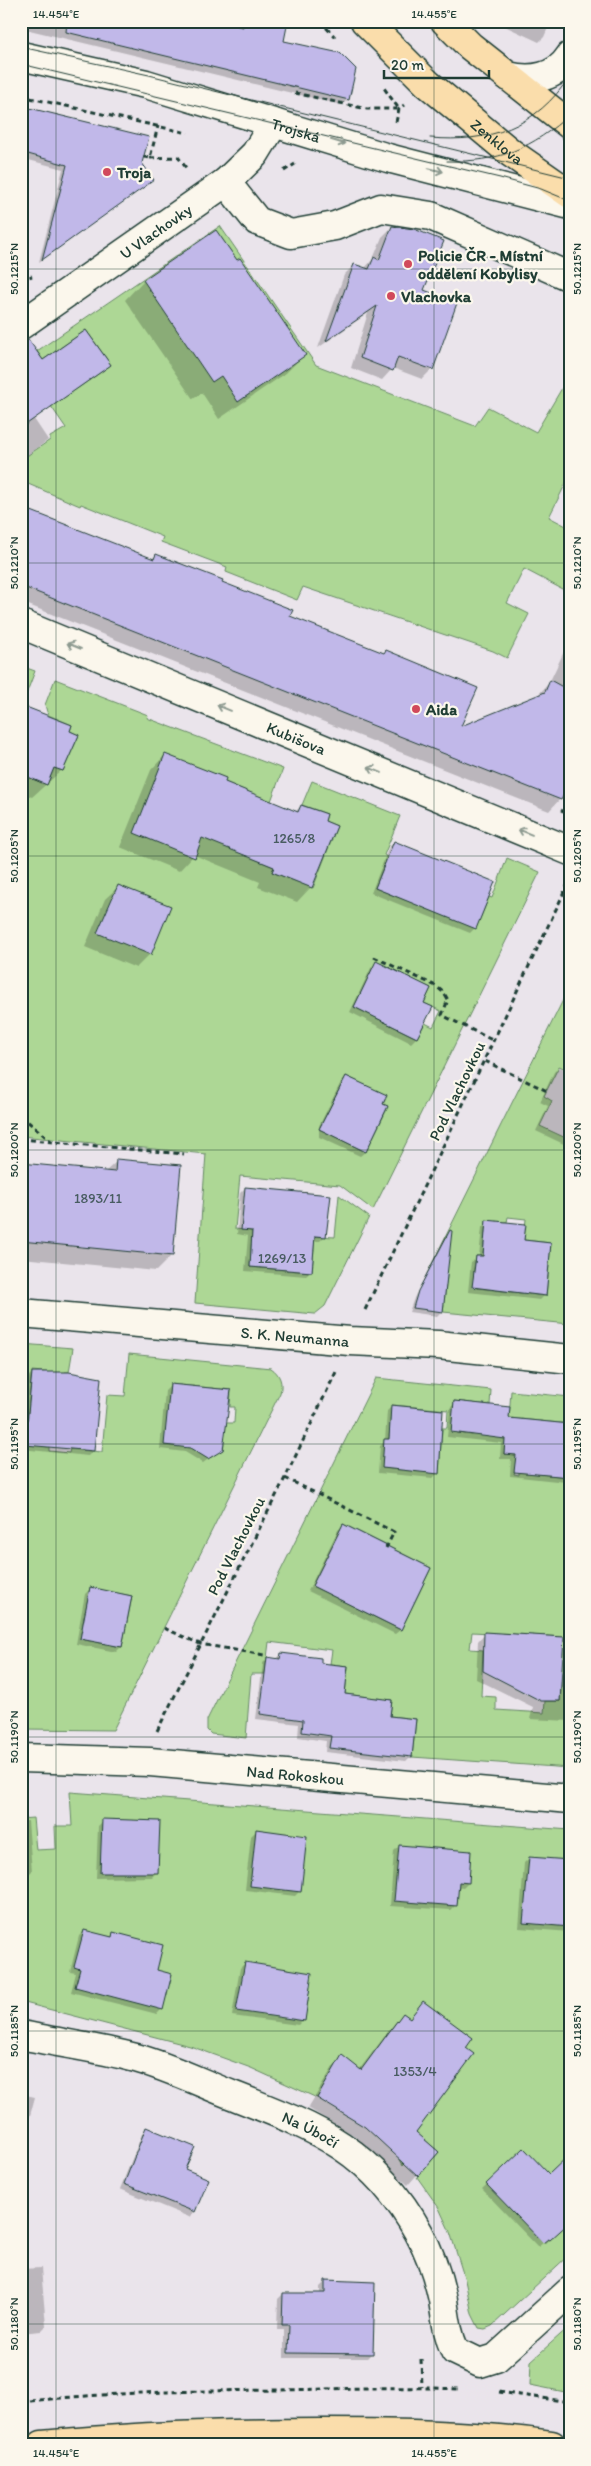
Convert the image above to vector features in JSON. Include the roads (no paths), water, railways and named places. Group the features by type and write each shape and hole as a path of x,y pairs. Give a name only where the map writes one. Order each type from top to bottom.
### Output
{"main road":[{"name":"Zenklova","path":"365,21 418,93 570,194"},
{"path":"445,21 470,46 570,125"},
{"path":"42,2445 110,2438 258,2432 391,2432 523,2441 552,2445"}],"street":[{"name":"Trojská","path":"21,56 146,84 388,158 570,205"},
{"path":"508,76 536,79 550,74 570,56"},
{"name":"U Vlachovky","path":"21,325 226,182 255,154 274,124"},
{"path":"226,182 257,221 291,234 335,226 381,208 431,216 570,277"},
{"name":"Kubišova","path":"21,624 570,851"},
{"name":"S. K. Neumanna","path":"21,1313 350,1341 438,1345 570,1359"},
{"name":"Nad Rokoskou","path":"21,1758 150,1762 570,1799"},
{"name":"Na Úbočí","path":"21,2035 138,2058 308,2125 336,2141 361,2159 404,2207 420,2234 434,2266 443,2300 447,2334 455,2352 480,2363 496,2358 570,2291"}],"tram line":[{"path":"21,47 149,75 570,178"},
{"path":"21,64 500,178 541,189 570,201"},
{"path":"430,138 472,138 509,128 526,120 542,108 557,94 570,76"},
{"path":"447,161 483,159 514,151 542,136 570,114"}],"place":[{"name":"Troja","path":"107,172"},
{"name":"Policie ČR - Místní oddělení Kobylisy","path":"408,264"},
{"name":"Vlachovka","path":"391,296"},
{"name":"Aida","path":"416,709"}]}
